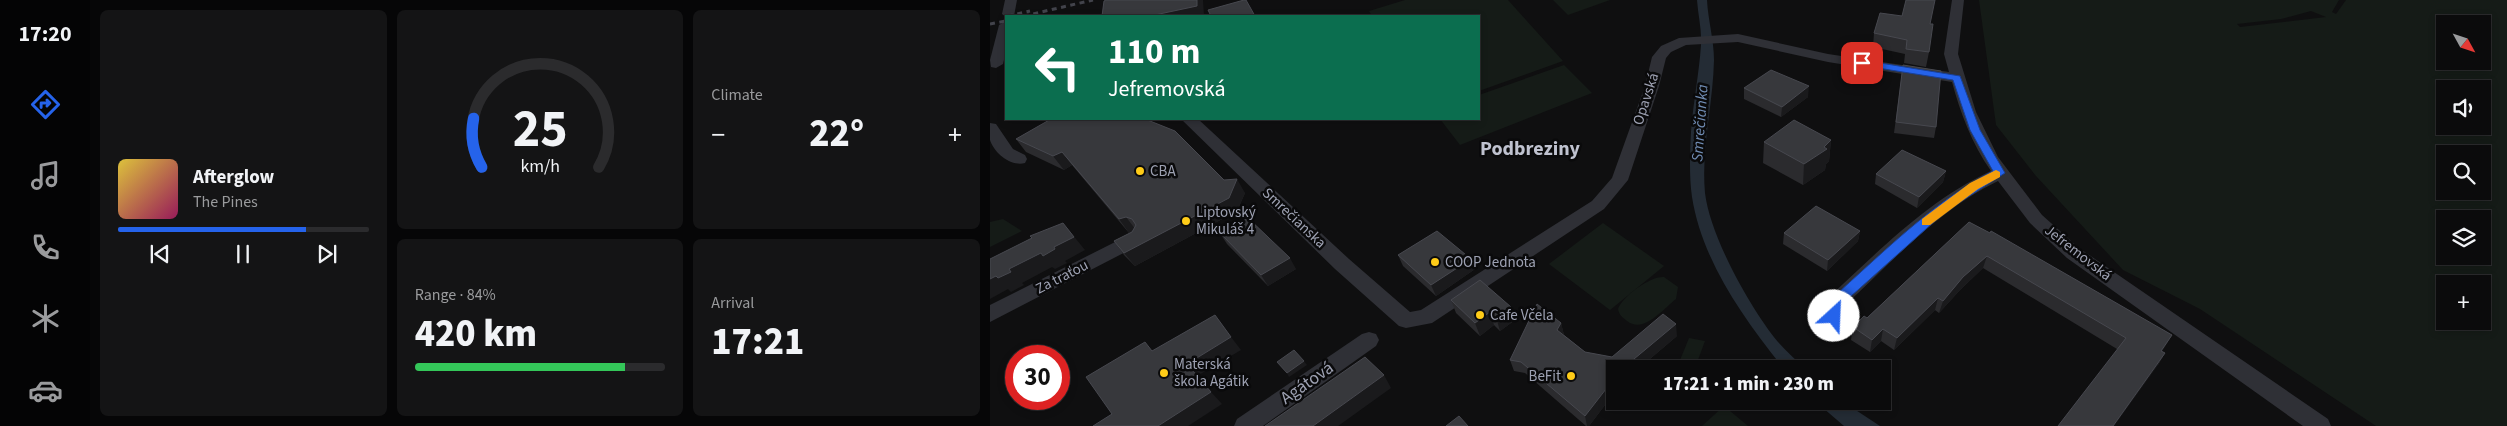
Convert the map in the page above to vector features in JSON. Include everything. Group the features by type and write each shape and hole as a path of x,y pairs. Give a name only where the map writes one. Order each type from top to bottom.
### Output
{"street":[{"path":"1008,15 1011,0"},
{"name":"Jefremovská","path":"1958,0 1951,48 1956,78 1975,130 2000,173 2036,219 2073,253 2320,426"},
{"path":"997,65 1005,29"},
{"name":"Opavská","path":"1401,316 1406,320 1424,317 1598,205 1620,180 1652,86 1659,57 1666,49 1684,41 1733,38 1828,58 1956,78"},
{"name":"Smrečianska","path":"1190,120 1342,264 1401,316"},
{"path":"990,128 1007,153 1019,159"},
{"path":"1848,328 1834,316 1832,309 1835,303 1942,208 1974,186 2000,173"},
{"name":"Za traťou","path":"990,314 1134,239"},
{"name":"Agátová","path":"1245,426 1369,340"}],"shaded area":[{"path":"1405,0 1508,0 1563,61 1480,91 1480,15 1371,15 1369,11"},
{"path":"1553,0 1610,0 1568,15"},
{"path":"1979,0 2339,0 2332,12 2336,14 2346,0 2507,0 2507,426 2376,426 2200,309 2123,270 2036,176 1996,125","holes":["2311,11 2326,17 2240,27 2237,24 2281,19"]},
{"path":"1564,65 1592,93 1460,145 1441,120 1480,120 1480,95"},
{"path":"1003,219 1022,231 990,247 990,222"},
{"path":"1603,223 1664,266 1610,310 1549,264"},
{"path":"1664,277 1678,287 1676,299 1647,322 1633,324 1621,316 1618,309 1625,298 1645,283"},
{"path":"1689,338 1705,341 1698,360 1680,360"},
{"path":"1720,410 1729,410 1748,426 1702,426"}],"water":[{"name":"Smrečianka","path":"1697,0 1707,0 1714,52 1704,176 1708,210 1723,250 1755,310 1778,342 1796,360 1777,360 1754,330 1715,266 1697,221 1690,181 1690,164 1692,121 1701,45"},
{"path":"1825,410 1856,410 1880,426 1844,426"}],"building":[{"path":"1197,0 1197,6 1155,15 1102,15 1104,1"},
{"path":"1246,0 1254,15 1210,15 1208,10"},
{"path":"1906,0 1935,0 1930,24 1933,24 1929,52 1906,49 1907,40 1874,33 1880,13 1902,16"},
{"path":"1903,65 1941,71 1936,127 1896,122"},
{"path":"1771,70 1809,86 1782,107 1744,88"},
{"path":"1049,120 1148,120 1175,131 1224,180 1237,179 1229,198 1124,253 1114,241 1132,232 1136,225 1132,219 1126,217 1119,219 1062,152 1053,156 1016,139"},
{"path":"1794,120 1831,140 1824,147 1827,149 1804,164 1764,142"},
{"path":"1902,150 1946,171 1919,197 1876,174"},
{"path":"1816,206 1860,231 1828,260 1784,233"},
{"path":"1248,218 1290,258 1261,275 1220,233"},
{"path":"1969,222 1990,233 1991,231 2172,335 2161,351 2165,353 2113,426 2058,426 2126,338 1987,256 1963,277 1943,301 1938,298 1897,338 1883,329 1872,340 1853,327 1864,316 1867,318"},
{"path":"1063,223 1074,237 1054,247 1055,249 1043,256 1041,253 1009,269 1011,272 998,278 996,276 990,279 990,259 1032,238 1030,236"},
{"path":"1437,231 1471,259 1431,285 1398,255"},
{"path":"1480,280 1511,307 1496,317 1490,312 1475,323 1451,300"},
{"path":"1537,304 1561,323 1557,330 1585,352 1612,357 1663,314 1676,324 1633,360 1606,360 1606,389 1585,416 1521,362 1510,360"},
{"name":"Materská škola Agátik","path":"1215,315 1231,337 1187,364 1211,392 1158,426 1093,426 1112,414 1086,377 1145,342 1152,351"},
{"path":"1294,350 1304,361 1287,373 1277,362"},
{"path":"1365,357 1384,375 1313,426 1265,426"},
{"path":"1459,416 1468,426 1446,426"}],"railway":[{"path":"1028,15 1093,0"},
{"path":"1012,15 1030,11"},
{"path":"990,24 1005,21"}],"slow traffic":[{"path":"1926,222 1942,208 1974,186 1996,174"}],"place":[{"name":"CBA","path":"1140,171"},
{"name":"Liptovský Mikuláš 4","path":"1186,221"},
{"name":"COOP Jednota","path":"1435,262"},
{"name":"Cafe Včela","path":"1480,315"},
{"name":"Materská škola Agátik","path":"1164,373"},
{"name":"BeFit","path":"1571,376"}],"district":[{"name":"Podbreziny","path":"1530,149"}],"route":[{"path":"1834,316 1832,309 1835,303 1942,208 1987,178 2000,173 1975,130 1956,78 1862,63"}]}
